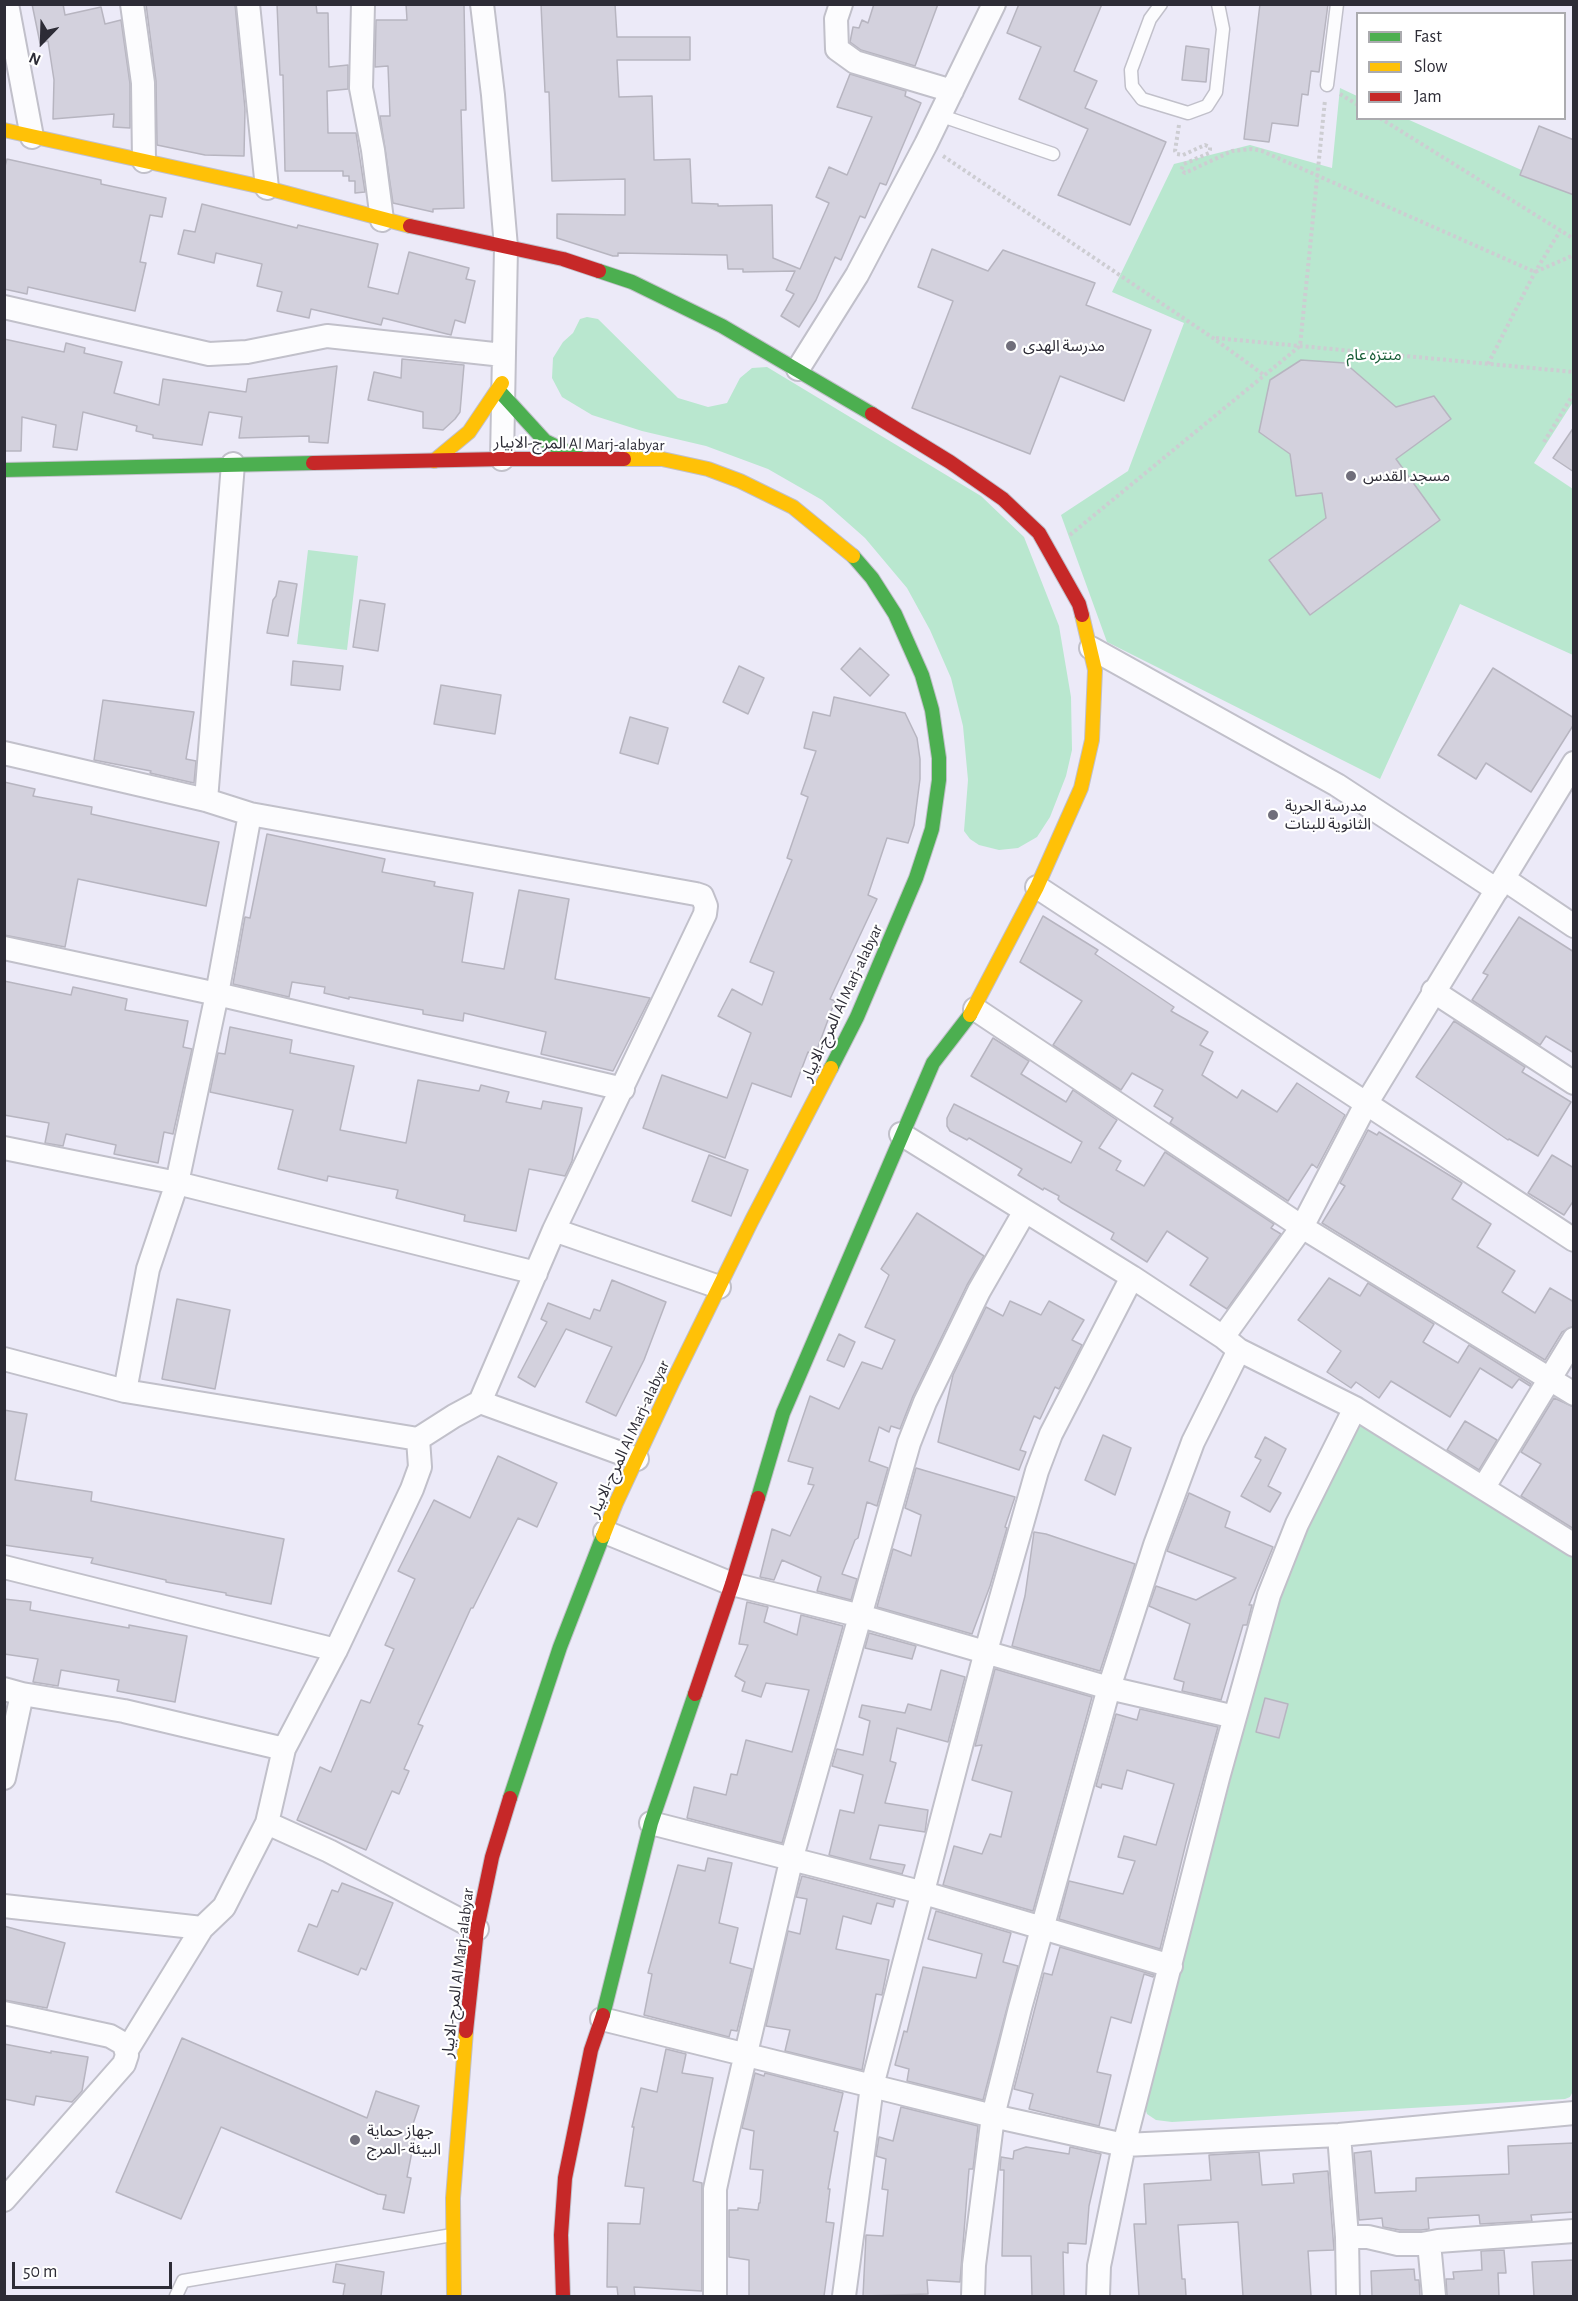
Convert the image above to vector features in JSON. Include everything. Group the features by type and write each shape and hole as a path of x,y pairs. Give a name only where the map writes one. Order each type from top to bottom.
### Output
{"street":[{"path":"132,4 143,83 144,160"},
{"path":"248,4 267,188"},
{"path":"363,4 361,88 373,150 382,220"},
{"path":"482,4 493,95 506,247 502,459"},
{"path":"841,4 836,19 837,49 855,62 952,91"},
{"path":"798,369 856,275 926,144 994,4"},
{"path":"7,10 32,136"},
{"path":"4,130 267,188 382,220 563,259 632,282 722,326 798,369 950,462 1003,499 1039,533 1050,551 1079,604 1091,648 1095,670 1089,750 1081,788 1037,887 975,1009 933,1063 783,1413 732,1584 651,1823 602,2019 591,2050 562,2204 563,2296"},
{"path":"4,307 208,354 246,352 327,336 503,355"},
{"path":"502,388 545,441 581,459"},
{"path":"434,460 469,432 502,388"},
{"name":"المرج-الابيار Al Marj-alabyar","path":"4,470 502,459 662,459 708,469 793,507 851,552 896,614 922,675 934,721 939,758 939,780 932,829 916,878 857,1017 719,1287 637,1459 605,1532 560,1647 506,1809 492,1857 477,1929 466,2028 454,2188 454,2296"},
{"path":"206,800 233,464"},
{"path":"1091,648 1337,785 1500,885 1574,926"},
{"path":"4,753 206,800 250,814 702,896 706,906 705,914 623,1089 554,1230 480,1402 418,1439 124,1391 4,1359"},
{"path":"973,2296 974,2265 993,2116 1109,1688 1155,1545 1193,1442 1232,1343 1302,1227 1366,1104 1574,763"},
{"path":"124,1391 148,1269 177,1183 217,994 250,814"},
{"path":"1037,887 1574,1240"},
{"path":"4,948 217,994 623,1089"},
{"path":"1433,991 1574,1083"},
{"path":"975,1009 1302,1227 1574,1394"},
{"path":"901,1134 1132,1277 1232,1343 1355,1408 1574,1545"},
{"path":"4,1148 177,1183 536,1273"},
{"path":"715,2296 715,2189 792,1857 916,1423 979,1291 1025,1211"},
{"path":"554,1230 719,1287"},
{"path":"844,2296 872,2086 986,1651 1037,1472 1051,1434 1132,1277"},
{"path":"1484,1487 1574,1339"},
{"path":"480,1402 637,1459"},
{"path":"1098,2296 1098,2266 1124,2145 1269,1595 1296,1524 1355,1408"},
{"path":"4,2200 124,2064 127,2050 202,1928 224,1907 267,1823 284,1749 336,1650 412,1489 420,1467 418,1439"},
{"path":"605,1532 732,1584 861,1616 1109,1688 1235,1717"},
{"path":"4,1568 336,1650"},
{"path":"4,1778 13,1692 124,1711 284,1749"},
{"path":"267,1823 359,1866 477,1929"},
{"path":"651,1823 792,1857 924,1893 1171,1966"},
{"path":"4,1906 202,1928"},
{"path":"4,2013 110,2037 124,2044 127,2050"},
{"path":"602,2019 993,2116 1124,2145 1339,2134 1572,2108"},
{"path":"1339,2134 1347,2237 1348,2296"},
{"path":"1347,2237 1368,2237 1398,2244 1574,2231"},
{"path":"1429,2243 1434,2296"}],"lane":[{"path":"1161,4 1150,19 1130,78 1132,86 1142,99 1181,112 1201,110 1212,101 1216,92 1223,29 1218,4"},
{"path":"1326,85 1337,4"},
{"path":"939,115 1053,154"},
{"path":"176,2296 183,2281 453,2235"}],"path":[{"path":"1050,551 1300,346 1326,85"},
{"path":"1181,112 1175,151 1177,154 1183,155 1205,145 1210,147 1209,153 1181,166 1183,172 1188,172 1232,151 1252,149 1262,151 1535,272 1574,255"},
{"path":"1383,120 1574,239"},
{"path":"926,144 1264,375"},
{"path":"1488,364 1535,272 1560,231"},
{"path":"1213,338 1574,372"},
{"path":"1544,442 1574,393"}],"green space":[{"name":"منتزه عام","path":"1340,88 1356,96 1356,120 1409,120 1573,193 1573,402 1534,463 1573,489 1573,655 1460,604 1380,779 1107,642 1061,515 1128,471 1184,323 1112,292 1174,164 1250,145 1332,168"},
{"path":"587,317 598,319 678,398 708,407 727,403 740,378 752,368 767,367 981,496 1024,537 1059,626 1071,697 1072,750 1066,776 1050,817 1037,837 1018,848 999,850 979,845 964,831 968,780 963,726 951,678 930,630 907,588 865,538 822,500 768,469 706,446 642,431 592,415 562,397 552,378 553,358 563,342 573,333 580,319"},
{"path":"308,550 358,556 347,650 297,644"},
{"path":"1355,1421 1573,1550 1573,2091 1570,2097 1565,2099 1172,2122 1156,2120 1147,2114 1144,2105 1273,1612 1307,1514"}],"building":[{"path":"32,4 63,4 65,15 101,7 105,24 121,20 130,84 130,128 113,127 114,114 53,119 54,80 48,41 40,43"},
{"path":"146,4 235,4 245,109 244,156 205,155 157,145 156,81"},
{"path":"277,4 316,4 317,13 328,13 329,67 348,65 348,89 327,91 328,133 356,133 365,192 355,193 355,181 349,181 349,176 343,176 343,171 285,171 283,75 280,75"},
{"path":"406,4 464,4 466,110 461,110 464,208 433,209 433,212 393,203 380,116 390,116 388,66 375,67 376,20 407,20"},
{"path":"541,4 615,4 617,37 690,37 690,60 617,60 619,97 652,96 654,160 690,159 692,203 718,204 718,206 772,205 773,258 800,269 829,203 816,197 829,167 847,175 872,117 837,107 850,74 906,91 905,96 921,103 886,185 880,183 865,218 860,216 841,260 835,257 816,300 799,327 781,316 794,294 786,290 795,271 743,272 743,269 728,269 727,255 618,253 618,256 613,256 557,238 557,214 625,215 625,179 552,181 549,92 545,92"},
{"path":"874,4 938,4 915,66 861,50 850,42 853,27 859,28 862,20 868,23"},
{"path":"1019,4 1102,4 1074,71 1097,81 1085,108 1166,142 1130,225 1058,195 1088,129 1019,99 1041,47 1007,33"},
{"path":"1260,4 1328,4 1319,72 1311,71 1308,95 1302,94 1298,126 1272,123 1269,142 1244,139"},
{"path":"1186,46 1209,49 1206,82 1182,80"},
{"path":"1539,126 1574,140 1574,195 1520,175"},
{"path":"7,159 101,180 101,184 166,198 162,217 150,215 140,262 146,263 135,311 28,287 27,294 4,289 4,170"},
{"path":"202,204 297,228 298,225 378,244 368,287 398,294 409,252 469,268 466,279 475,281 465,323 455,320 451,335 383,318 381,325 311,309 309,318 277,311 282,292 257,286 262,264 216,253 214,263 178,254 184,230 195,232"},
{"path":"932,249 988,271 1003,250 1095,283 1086,305 1151,330 1124,401 1060,376 1030,454 912,408 953,301 918,287"},
{"path":"4,339 64,352 66,343 85,348 84,353 122,362 114,393 159,405 163,379 246,392 248,379 337,366 328,443 309,442 309,436 239,438 242,417 209,412 202,445 153,438 153,435 136,431 137,426 83,412 77,450 53,447 56,425 22,417 21,451 4,451"},
{"path":"402,359 464,365 460,412 443,430 423,428 423,412 368,400 374,372 401,378"},
{"name":"مسجد القدس","path":"1301,360 1345,363 1396,407 1434,396 1451,419 1396,459 1440,520 1310,615 1269,560 1326,518 1322,493 1296,496 1290,454 1259,432 1270,380"},
{"path":"1574,427 1574,472 1553,458"},
{"path":"279,581 297,584 288,636 267,633"},
{"path":"360,600 385,604 378,651 353,647"},
{"path":"860,648 889,675 870,696 841,669"},
{"path":"293,661 343,666 340,690 291,685"},
{"path":"739,666 764,678 748,714 723,702"},
{"path":"1493,668 1574,718 1574,724 1531,792 1486,763 1476,779 1438,755"},
{"path":"441,685 501,695 495,734 434,724"},
{"path":"834,697 905,713 917,738 920,759 920,779 914,825 908,843 887,838 868,895 877,899 830,999 835,1001 815,1055 808,1052 791,1097 752,1083 725,1158 643,1128 662,1075 727,1098 751,1033 718,1016 732,989 762,1005 774,972 750,962 792,860 787,858 808,797 801,794 816,751 804,748 813,712 830,716"},
{"path":"103,700 194,712 186,759 196,761 194,783 150,773 151,771 94,760"},
{"path":"630,717 668,728 658,764 620,753"},
{"path":"4,782 35,789 33,796 92,807 91,814 219,842 206,906 78,879 65,947 4,935"},
{"path":"267,834 385,859 382,872 435,882 434,886 473,893 462,962 504,969 519,890 569,899 555,979 650,998 613,1071 541,1054 546,1032 464,1013 463,1021 423,1014 423,1010 349,997 349,999 324,993 325,987 292,982 289,997 233,984 245,917 250,918"},
{"path":"1043,916 1098,950 1095,954 1174,1007 1171,1011 1208,1032 1200,1045 1213,1052 1202,1075 1237,1098 1242,1090 1277,1112 1297,1083 1345,1115 1317,1168 1312,1164 1288,1201 1170,1123 1173,1118 1154,1106 1163,1090 1132,1073 1121,1090 1053,1045 1082,1001 1020,962"},
{"path":"1519,917 1574,952 1574,1053 1546,1036 1540,1045 1472,1000 1488,975 1483,973"},
{"path":"4,981 71,995 73,987 127,999 125,1010 188,1021 183,1047 192,1049 173,1134 164,1132 158,1163 114,1154 116,1145 66,1134 63,1146 45,1143 49,1123 4,1115"},
{"path":"1454,1021 1525,1067 1522,1072 1571,1102 1538,1156 1508,1140 1416,1077"},
{"path":"230,1027 292,1040 290,1053 354,1066 340,1130 406,1143 418,1080 479,1091 481,1085 509,1092 506,1102 541,1109 543,1101 582,1108 572,1161 565,1176 529,1169 516,1231 464,1221 465,1215 396,1198 398,1190 328,1176 327,1181 278,1169 293,1110 210,1092 218,1053 225,1054"},
{"path":"993,1038 1029,1061 1021,1074 1066,1102 1073,1090 1117,1120 1099,1148 1121,1161 1116,1170 1144,1186 1165,1152 1274,1224 1271,1228 1281,1234 1227,1309 1190,1285 1208,1258 1167,1231 1147,1262 1111,1239 1114,1233 1061,1202 1058,1199 1059,1196 1044,1188 1043,1190 1018,1175 1022,1169 969,1138 967,1140 950,1131 947,1118 954,1104 1071,1163 1082,1142 971,1076"},
{"path":"1368,1130 1377,1135 1379,1132 1462,1183 1452,1199 1491,1224 1477,1247 1515,1271 1502,1292 1535,1313 1550,1288 1574,1302 1574,1326 1562,1332 1545,1360 1322,1223 1345,1186 1340,1183"},
{"path":"709,1155 748,1170 731,1216 692,1201"},
{"path":"1552,1155 1574,1168 1574,1200 1564,1215 1528,1193"},
{"path":"917,1213 984,1256 967,1285 913,1396 900,1429 891,1426 889,1432 879,1427 869,1461 888,1468 877,1506 867,1502 858,1538 855,1540 842,1574 857,1579 851,1600 817,1591 821,1577 782,1560 774,1580 760,1577 772,1529 790,1536 814,1485 808,1484 813,1468 788,1461 810,1396 839,1409 862,1362 882,1369 895,1340 865,1327 889,1275 881,1269"},
{"path":"1329,1278 1360,1296 1368,1283 1434,1324 1423,1342 1458,1363 1469,1345 1531,1384 1530,1386 1519,1379 1512,1388 1480,1368 1450,1417 1391,1381 1379,1398 1356,1382 1351,1388 1327,1372 1341,1351 1298,1320"},
{"path":"612,1280 666,1302 644,1360 616,1416 586,1402 612,1347 566,1329 535,1387 518,1377 547,1322 541,1319 548,1303 590,1319 594,1309 600,1311"},
{"path":"177,1299 230,1310 215,1389 162,1379"},
{"path":"1010,1301 1041,1315 1049,1301 1084,1320 1072,1340 1082,1345 1059,1389 1055,1387 1040,1419 1034,1416 1020,1450 1026,1452 1019,1470 938,1442 953,1375 986,1307 1003,1316"},
{"path":"839,1334 855,1342 844,1367 827,1360"},
{"path":"1554,1398 1574,1407 1574,1529 1521,1496 1541,1464 1521,1452"},
{"path":"4,1410 27,1414 15,1480 92,1492 91,1501 284,1539 271,1604 166,1582 166,1580 91,1563 93,1558 4,1545"},
{"path":"1465,1421 1497,1440 1479,1470 1447,1450"},
{"path":"1103,1435 1131,1448 1115,1495 1085,1480"},
{"path":"1265,1437 1286,1449 1268,1486 1281,1493 1270,1512 1241,1496 1261,1460 1255,1457"},
{"path":"498,1456 557,1483 537,1527 518,1518 471,1608 418,1724 423,1726 404,1769 409,1771 399,1794 392,1791 366,1850 297,1820 320,1767 331,1772 361,1700 370,1703 394,1649 385,1645 415,1579 398,1571 434,1500 470,1518"},
{"path":"916,1468 1015,1497 990,1586 972,1634 877,1607 893,1549 911,1556 921,1515 905,1508"},
{"path":"1189,1493 1230,1512 1225,1527 1273,1547 1249,1605 1252,1605 1247,1625 1243,1625 1221,1700 1182,1691 1184,1682 1174,1679 1190,1624 1149,1606 1156,1586 1196,1600 1236,1578 1167,1551"},
{"path":"1034,1532 1135,1564 1100,1671 1012,1646 1025,1596"},
{"path":"4,1599 31,1602 30,1610 187,1636 175,1702 117,1691 119,1680 61,1670 58,1686 33,1682 38,1659 4,1654"},
{"path":"747,1602 768,1607 764,1622 797,1635 801,1615 843,1626 782,1843 687,1818 694,1787 726,1795 731,1774 737,1775 746,1740 792,1752 809,1690 766,1683 761,1697 742,1691 745,1682 735,1676 748,1645 739,1644"},
{"path":"869,1633 916,1646 912,1659 865,1648"},
{"path":"995,1669 1092,1697 1033,1911 943,1885 954,1846 982,1854 990,1834 1001,1837 1012,1792 972,1780 982,1745 975,1746"},
{"path":"941,1670 965,1677 948,1742 897,1728 890,1761 896,1763 885,1803 928,1810 925,1832 879,1825 870,1859 905,1865 902,1874 829,1855 840,1810 854,1813 863,1775 832,1766 837,1749 863,1755 870,1721 859,1717 862,1705 905,1713 908,1704 931,1710"},
{"path":"1265,1698 1288,1704 1279,1738 1256,1732"},
{"path":"1140,1709 1218,1727 1160,1949 1059,1919 1069,1881 1123,1894 1135,1861 1118,1857 1124,1836 1156,1845 1174,1784 1127,1770 1122,1789 1102,1784 1101,1788 1096,1786 1116,1714 1137,1720"},
{"path":"708,1858 732,1863 719,1923 738,1928 730,1963 752,1969 737,2031 731,2030 729,2037 644,2015 652,1974 648,1973 678,1865 705,1871"},
{"path":"802,1876 895,1900 893,1907 877,1903 871,1924 843,1916 836,1949 889,1960 882,1995 876,1994 862,2070 785,2051 790,2030 766,2026 788,1931 800,1934 807,1899 796,1897"},
{"path":"342,1883 393,1903 366,1970 361,1968 358,1975 298,1951 309,1924 317,1927 332,1890 338,1892"},
{"path":"936,1911 1011,1933 1003,1962 1018,1966 983,2100 907,2081 909,2069 895,2065 904,2031 907,2032 923,1967 976,1978 982,1954 928,1939"},
{"path":"4,1926 65,1943 47,2008 4,2000"},
{"path":"1060,1947 1154,1975 1153,1977 1144,1974 1131,2023 1111,2017 1097,2072 1111,2075 1099,2126 1029,2109 1033,2094 1014,2089 1044,1973 1052,1975"},
{"path":"182,2038 367,2118 376,2091 419,2106 411,2130 416,2131 407,2177 411,2178 404,2213 383,2209 386,2195 378,2194 221,2127 181,2219 116,2192"},
{"path":"4,2044 88,2057 82,2091 72,2102 36,2096 34,2105 4,2099"},
{"path":"666,2049 686,2054 682,2073 713,2078 693,2181 702,2183 702,2291 634,2287 635,2296 618,2296 617,2287 607,2287 608,2223 640,2224 644,2188 625,2186 634,2127 632,2127 641,2088 657,2092"},
{"path":"755,2073 764,2076 765,2073 843,2093 834,2131 838,2132 828,2189 830,2189 826,2222 834,2223 824,2296 749,2296 749,2260 729,2257 729,2210 738,2210 738,2208 758,2210 760,2203 763,2170 750,2169 754,2131 742,2128"},
{"path":"901,2107 978,2126 973,2169 969,2169 960,2282 927,2280 928,2294 863,2296 866,2235 883,2236 888,2190 882,2189 886,2159 876,2156 879,2137 893,2141"},
{"path":"1574,2143 1574,2212 1531,2215 1532,2221 1480,2224 1479,2215 1428,2218 1429,2229 1421,2230 1383,2227 1382,2218 1359,2220 1354,2153 1371,2151 1375,2193 1416,2191 1416,2178 1509,2174 1508,2146"},
{"path":"1026,2147 1069,2154 1070,2147 1101,2154 1089,2206 1086,2244 1068,2243 1068,2253 1063,2252 1064,2296 1032,2296 1031,2256 1002,2256 1004,2170 1000,2170 1001,2157 1013,2159 1014,2151"},
{"path":"1259,2152 1262,2185 1294,2183 1293,2174 1328,2171 1334,2250 1308,2251 1311,2296 1243,2296 1238,2222 1178,2225 1182,2279 1185,2279 1186,2296 1139,2296 1134,2224 1146,2224 1144,2184 1211,2180 1209,2155"},
{"path":"1504,2250 1506,2273 1498,2273 1499,2296 1447,2296 1446,2279 1454,2279 1453,2272 1482,2270 1481,2251"},
{"path":"1574,2260 1574,2296 1534,2296 1532,2262"},
{"path":"336,2264 384,2272 381,2296 343,2296 345,2284 333,2282"},
{"path":"1414,2269 1415,2280 1419,2280 1420,2296 1372,2296 1371,2271"}],"traffic: fast":[{"path":"599,271 632,282 722,326 872,414"},
{"path":"502,394 545,441 580,458"},
{"path":"4,470 313,463"},
{"path":"831,1068 857,1017 916,878 932,829 939,780 939,758 932,710 922,675 895,614 872,578 853,556"},
{"path":"758,1498 783,1413 933,1063 970,1015"},
{"path":"510,1798 560,1647 603,1536"},
{"path":"603,2015 651,1823 695,1694"}],"traffic: slow":[{"path":"4,130 267,188 410,226"},
{"path":"434,461 469,432 502,383"},
{"path":"624,459 662,459 708,469 740,481 793,507 853,556"},
{"path":"970,1015 1037,887 1081,788 1092,740 1095,670 1082,615"},
{"path":"603,1536 672,1383 752,1220 831,1068"},
{"path":"454,2296 453,2198 466,2031"}],"traffic: jam":[{"path":"410,226 563,259 599,271"},
{"path":"872,414 950,462 1003,499 1039,533 1079,604 1082,615"},
{"path":"313,463 624,459"},
{"path":"695,1694 758,1498"},
{"path":"466,2031 477,1929 492,1857 510,1798"},
{"path":"563,2296 561,2235 565,2178 591,2050 603,2015"}],"place":[{"name":"مدرسة الهدى","path":"1011,346"},
{"name":"مسجد القدس","path":"1351,476"},
{"name":"مدرسة الحرية الثانوية للبنات","path":"1273,815"},
{"name":"جهاز حماية البيئة -المرج","path":"355,2140"}]}
